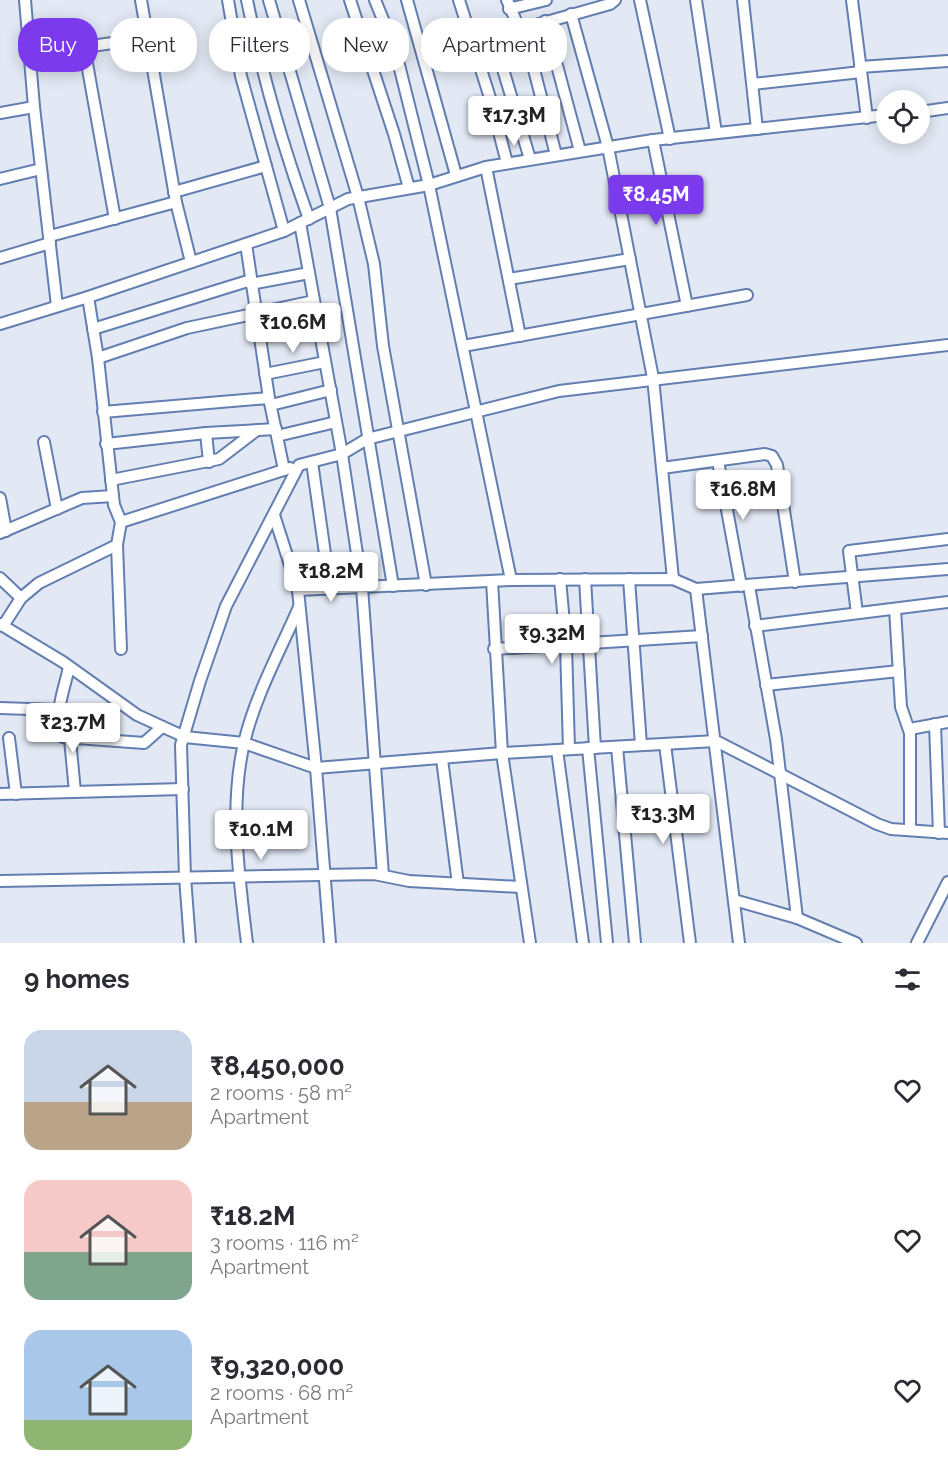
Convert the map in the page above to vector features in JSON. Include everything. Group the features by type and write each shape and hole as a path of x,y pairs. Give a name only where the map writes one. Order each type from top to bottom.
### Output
{"street":[{"path":"25,0 26,18"},
{"path":"141,0 144,18"},
{"path":"228,0 241,76 284,231"},
{"path":"247,0 262,73 305,221 309,273 342,454 362,587 383,875"},
{"path":"269,0 330,208 393,586"},
{"path":"299,0 358,197 374,264 383,346 426,585"},
{"path":"350,0 394,134 409,188"},
{"path":"375,0 395,50 429,184 511,580"},
{"path":"407,0 456,175"},
{"path":"459,0 464,18"},
{"path":"508,5 543,0"},
{"path":"557,18 610,4 615,0"},
{"path":"640,0 670,139"},
{"path":"696,0 716,133"},
{"path":"743,0 757,129"},
{"path":"852,0 867,118"},
{"path":"571,14 608,147 653,378 673,579"},
{"path":"753,84 948,61"},
{"path":"31,72 57,306"},
{"path":"89,72 115,219"},
{"path":"153,72 175,197 191,262"},
{"path":"480,72 507,163"},
{"path":"505,72 530,159"},
{"path":"535,72 556,155"},
{"path":"559,72 580,151"},
{"path":"0,113 34,107"},
{"path":"930,111 948,108"},
{"path":"0,324 284,231 358,197 429,184 486,167 580,151 653,140 876,117"},
{"path":"653,140 687,306"},
{"path":"0,258 266,166"},
{"path":"486,167 520,336"},
{"path":"0,179 41,169"},
{"path":"246,244 265,374 284,470"},
{"path":"508,279 630,259"},
{"path":"93,329 251,282 309,273"},
{"path":"463,346 747,295"},
{"path":"88,297 98,358 113,496 121,522 117,545 121,649"},
{"path":"98,358 186,328 314,301"},
{"path":"121,522 299,465 342,454 367,439 559,391 653,378 948,345"},
{"path":"265,374 325,362"},
{"path":"103,412 270,402 331,390"},
{"path":"106,444 206,433 258,430 276,433 336,422"},
{"path":"111,480 209,462 224,457 258,430"},
{"path":"206,433 209,462"},
{"path":"45,442 57,509"},
{"path":"662,468 765,454 775,460 795,582"},
{"path":"718,461 766,685 781,775 797,918"},
{"path":"312,462 330,589"},
{"path":"190,943 185,877 182,745 200,681 226,606 299,465"},
{"path":"0,498 3,532 82,498 113,496"},
{"path":"274,515 298,590 300,605 330,943"},
{"path":"857,613 849,551 948,539"},
{"path":"117,545 39,583 21,598 1,625 69,667 137,716 185,737 244,743 316,768 376,765 502,753 716,741 877,824 943,833 935,724"},
{"path":"298,590 560,579 673,579 696,589 948,569"},
{"path":"0,578 21,598"},
{"path":"560,579 566,645 569,749"},
{"path":"585,579 591,748 607,943"},
{"path":"629,579 641,745"},
{"path":"492,581 494,649 502,753 530,943"},
{"path":"696,589 739,943"},
{"path":"755,626 948,602"},
{"path":"247,943 239,876 236,802 244,743 258,700 300,605"},
{"path":"895,609 902,713 910,729 910,830"},
{"path":"494,649 702,636"},
{"path":"69,667 60,710 60,731 63,737 144,743 153,738 162,727"},
{"path":"766,685 899,671"},
{"path":"0,708 60,710"},
{"path":"910,729 948,722"},
{"path":"9,738 16,794"},
{"path":"70,739 75,792"},
{"path":"665,744 690,943"},
{"path":"617,747 635,943"},
{"path":"557,750 583,943"},
{"path":"442,759 458,884"},
{"path":"0,794 183,789"},
{"path":"0,881 383,875 409,881 520,887"},
{"path":"917,943 948,882"},
{"path":"734,900 797,918 856,943"}]}
